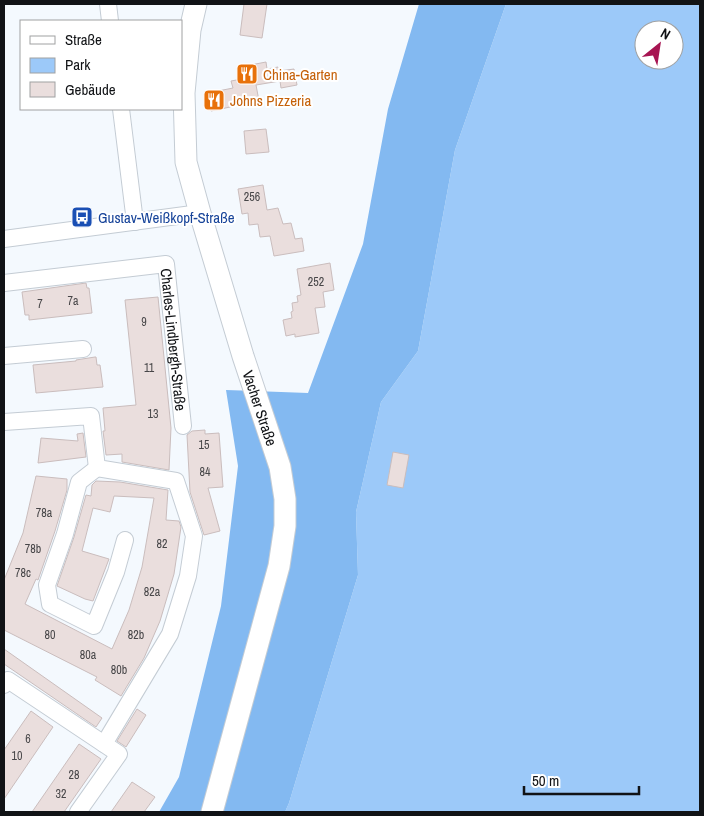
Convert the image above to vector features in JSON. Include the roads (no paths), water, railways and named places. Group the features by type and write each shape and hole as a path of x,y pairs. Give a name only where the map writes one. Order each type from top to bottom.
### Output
{"street":[{"path":"108,4 110,20"},
{"name":"Vacher Straße","path":"196,4 190,30 184,93 186,162 200,213 280,467 286,499 285,526 279,566 212,812"},
{"path":"121,110 135,222"},
{"path":"4,239 200,213"},
{"name":"Charles-Lindbergh-Straße","path":"4,283 166,264 183,426"},
{"path":"4,356 83,349"},
{"path":"4,422 91,416 97,468"},
{"path":"104,744 170,634 188,576 194,536 176,481 97,468 79,482 65,534 47,585 50,604 94,626 116,572 125,540"},
{"path":"4,685 8,680 119,754 78,812"}],"place":[{"name":"China-Garten","path":"247,74"},
{"name":"Johns Pizzeria","path":"214,100"},
{"name":"Gustav-Weißkopf-Straße","path":"82,217"}]}
